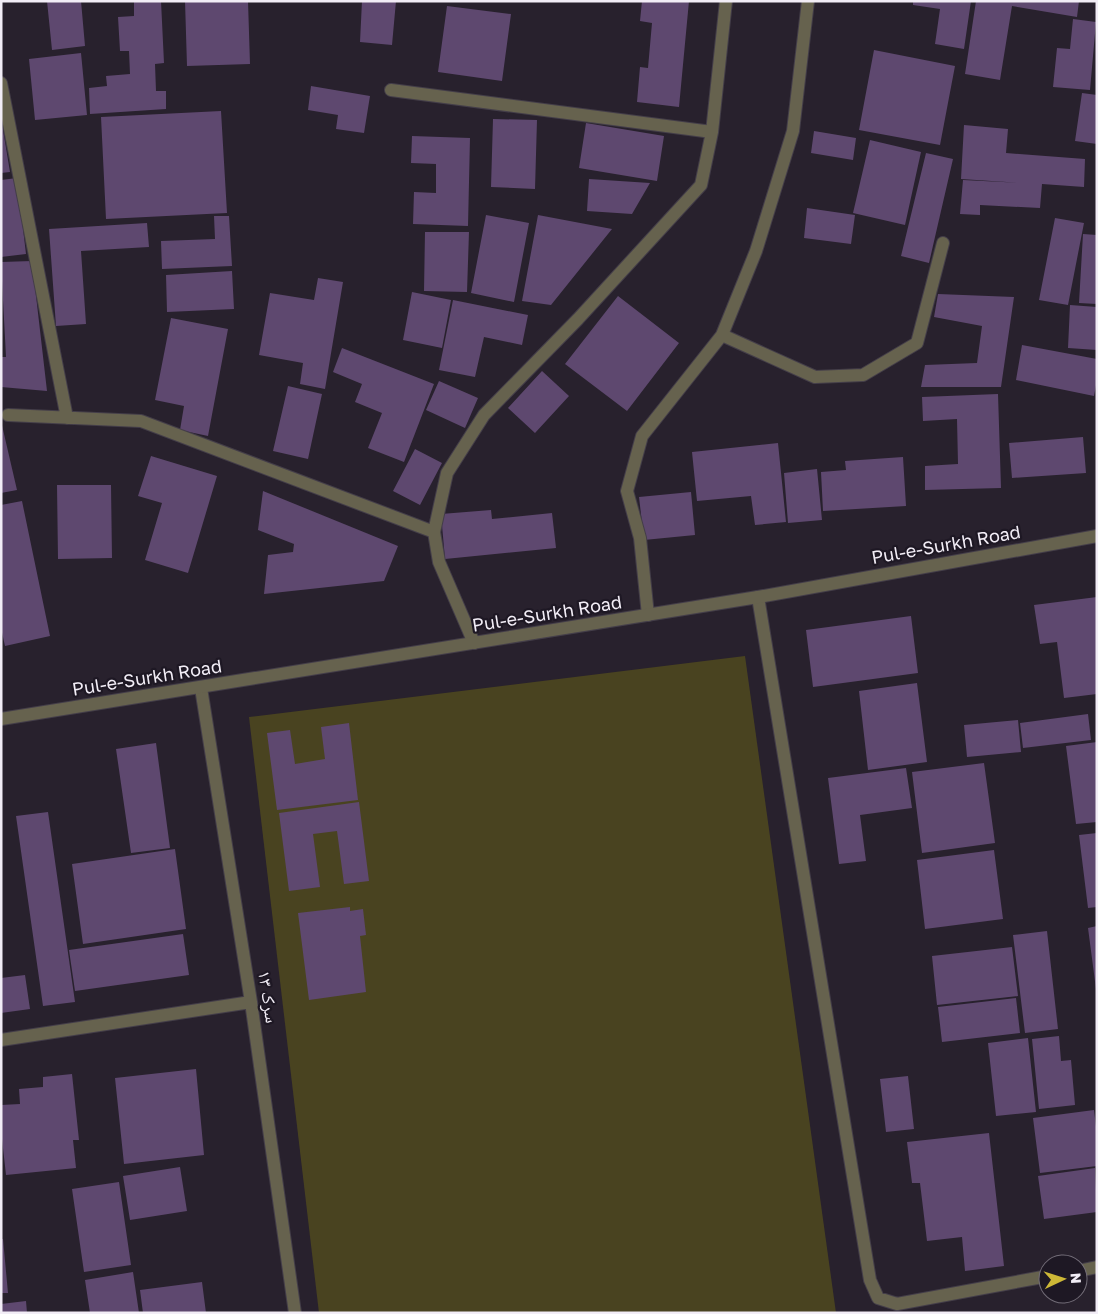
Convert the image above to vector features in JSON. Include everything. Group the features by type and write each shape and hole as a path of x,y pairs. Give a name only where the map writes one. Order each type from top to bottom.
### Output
{"street":[{"path":"474,644 439,562 434,532 447,473 484,415 578,319 702,185 712,132 726,1"},
{"path":"648,615 640,538 626,491 642,436 722,335 756,250 793,131 808,1"},
{"path":"1,83 67,418"},
{"path":"391,90 712,132"},
{"path":"722,335 815,377 863,375 917,343 943,243"},
{"path":"8,415 141,421 434,532"},
{"name":"Pul-e-Surkh Road","path":"1,719 758,597 1097,536"},
{"path":"758,597 870,1280 878,1298 897,1304 1038,1278"},
{"name":"سرک ۱۳","path":"201,688 251,1002 295,1313"},
{"path":"1,1040 251,1002"}],"shaded area":[{"path":"745,656 836,1313 319,1313 249,717"}],"building":[{"path":"47,1 81,1 85,46 52,50"},
{"path":"134,1 161,1 164,63 155,64 156,91 166,91 166,109 90,114 89,88 107,86 106,76 130,74 129,51 120,51 118,17 134,16"},
{"path":"185,1 248,1 250,64 187,66"},
{"path":"362,1 396,1 392,45 360,42"},
{"path":"642,1 689,1 679,107 637,102 640,67 648,68 652,23 640,21"},
{"path":"913,1 971,1 964,49 935,44 940,9 913,5"},
{"path":"976,1 1079,1 1077,17 1012,6 1000,80 965,74"},
{"path":"447,6 511,14 502,81 438,72"},
{"path":"1073,19 1096,22 1090,90 1053,87 1057,48 1070,49"},
{"path":"874,50 955,66 940,145 859,130"},
{"path":"81,53 87,115 35,120 29,59"},
{"path":"311,86 370,96 364,133 336,129 338,115 308,110"},
{"path":"1082,93 1097,95 1097,144 1075,141"},
{"path":"221,111 227,213 106,219 101,117"},
{"path":"1,118 10,172 1,173"},
{"path":"493,119 537,120 535,189 491,187"},
{"path":"586,123 664,136 657,181 579,168"},
{"path":"964,125 1008,129 1006,153 1085,159 1084,187 1042,184 1040,208 980,205 980,215 960,214 963,180 1021,183 961,179"},
{"path":"814,131 856,138 853,160 811,153"},
{"path":"412,136 470,138 468,226 413,224 414,192 436,193 436,164 411,163"},
{"path":"870,140 921,152 905,225 853,213"},
{"path":"926,153 953,159 929,263 901,256"},
{"path":"17,178 26,254 1,257 1,180"},
{"path":"589,179 650,183 632,214 587,211"},
{"path":"807,208 855,215 851,244 804,238"},
{"path":"486,215 529,223 514,302 471,293"},
{"path":"538,215 612,229 551,305 522,301"},
{"path":"214,216 229,216 232,266 162,269 161,241 215,239"},
{"path":"1055,218 1084,223 1068,305 1039,300"},
{"path":"147,223 149,247 81,251 86,324 56,326 49,229"},
{"path":"425,232 469,232 467,292 424,291"},
{"path":"1083,234 1097,235 1097,304 1079,303"},
{"path":"32,261 47,391 1,387 1,357 6,357 1,262"},
{"path":"232,271 234,309 167,312 166,275"},
{"path":"318,278 343,282 325,389 300,384 303,363 259,355 270,293 314,300"},
{"path":"412,292 451,300 442,348 403,340"},
{"path":"938,294 1014,297 1001,387 921,387 925,365 977,363 982,326 934,317"},
{"path":"618,296 679,343 627,411 565,364"},
{"path":"453,300 528,315 522,345 484,337 475,377 439,370"},
{"path":"1070,305 1097,307 1097,350 1068,348"},
{"path":"171,318 228,329 208,436 180,430 184,406 155,400"},
{"path":"1022,345 1097,359 1097,380 1094,396 1016,380"},
{"path":"342,348 434,384 404,462 368,448 382,413 355,402 362,384 333,372"},
{"path":"542,371 569,396 535,433 508,408"},
{"path":"439,381 478,398 465,428 426,410"},
{"path":"288,386 322,394 308,459 273,451"},
{"path":"998,394 1001,488 925,490 925,466 958,464 957,419 923,421 922,397"},
{"path":"1,421 17,490 1,493"},
{"path":"1083,437 1086,473 1012,478 1009,443"},
{"path":"778,443 786,522 755,525 751,496 697,501 692,452"},
{"path":"415,449 442,463 420,505 393,491"},
{"path":"151,456 217,476 188,573 145,560 162,503 138,496"},
{"path":"903,457 906,506 823,511 821,472 846,470 845,461"},
{"path":"817,469 822,520 788,523 784,473"},
{"path":"57,485 111,485 112,558 58,559"},
{"path":"263,491 398,546 384,581 264,594 268,555 293,552 294,544 258,530"},
{"path":"691,492 695,535 644,540 639,497"},
{"path":"22,501 50,636 5,646 1,628 1,505"},
{"path":"491,510 492,519 552,513 556,548 445,559 441,514"},
{"path":"1097,597 1097,694 1064,698 1057,642 1040,644 1034,605"},
{"path":"911,616 918,673 813,687 806,630"},
{"path":"917,683 927,762 868,770 859,691"},
{"path":"1088,714 1091,740 1023,748 1020,723"},
{"path":"1018,720 1021,752 967,757 964,725"},
{"path":"349,723 358,800 277,810 267,733 290,730 295,764 325,759 321,727"},
{"path":"1097,742 1097,822 1076,824 1066,746"},
{"path":"156,743 170,848 131,853 116,749"},
{"path":"984,763 995,843 922,853 912,772"},
{"path":"906,768 912,808 860,815 866,861 839,864 828,778"},
{"path":"359,802 369,881 344,884 337,831 313,834 320,887 289,891 279,813"},
{"path":"48,812 75,1002 43,1006 16,816"},
{"path":"1097,833 1097,907 1088,908 1079,835"},
{"path":"175,849 186,929 83,944 72,864"},
{"path":"994,850 1003,919 925,929 917,860"},
{"path":"350,907 350,911 363,909 366,935 360,936 366,992 309,1000 298,913"},
{"path":"1097,926 1097,989 1096,989 1088,928"},
{"path":"1047,931 1058,1029 1025,1033 1013,935"},
{"path":"183,934 189,975 75,991 69,950"},
{"path":"1012,947 1018,996 937,1005 932,956"},
{"path":"25,975 30,1009 1,1013 1,978"},
{"path":"1016,998 1020,1033 942,1042 938,1007"},
{"path":"1059,1036 1061,1061 1071,1060 1075,1105 1039,1109 1032,1039"},
{"path":"1028,1038 1036,1112 996,1116 988,1043"},
{"path":"196,1069 204,1155 124,1164 115,1078"},
{"path":"72,1074 79,1140 73,1140 76,1168 6,1175 1,1130 1,1105 20,1104 19,1089 43,1087 43,1077"},
{"path":"908,1076 914,1129 886,1132 880,1079"},
{"path":"1094,1110 1097,1135 1097,1166 1040,1173 1033,1118"},
{"path":"989,1133 1004,1266 965,1271 962,1237 927,1241 920,1183 912,1183 907,1142"},
{"path":"180,1167 187,1211 130,1220 123,1176"},
{"path":"1095,1168 1097,1212 1044,1219 1038,1176"},
{"path":"119,1182 131,1265 84,1272 72,1189"},
{"path":"1,1239 3,1239 8,1293 1,1293"},
{"path":"133,1272 139,1313 90,1313 85,1280"},
{"path":"202,1282 206,1313 143,1313 140,1290"},
{"path":"26,1301 27,1313 1,1313 1,1304"}]}
